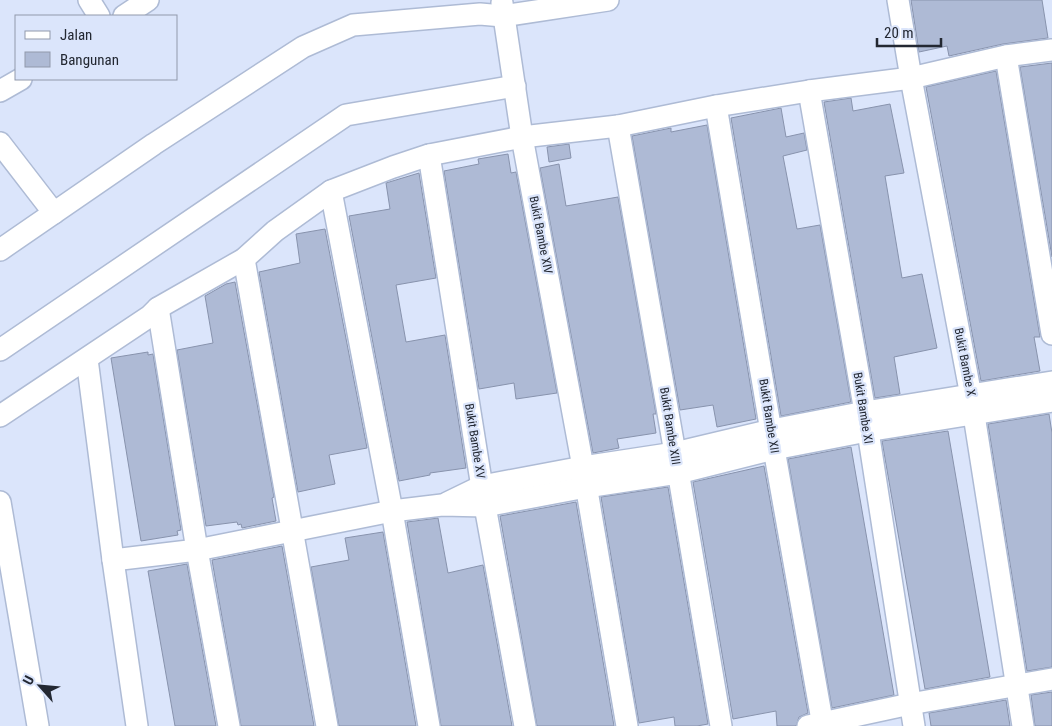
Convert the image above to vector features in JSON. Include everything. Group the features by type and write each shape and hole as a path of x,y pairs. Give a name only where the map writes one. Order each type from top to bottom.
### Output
{"street":[{"path":"88,0 97,15"},
{"path":"126,15 148,0"},
{"path":"0,250 161,139 303,46 353,25 507,6 608,0"},
{"name":"Bukit Bambe X","path":"898,0 973,405 1023,726"},
{"name":"Bukit Bambe XIV","path":"507,6 522,137 585,477 627,726"},
{"path":"0,416 150,316 158,308 244,259 275,231 331,191 393,167 429,155 522,137 618,126 716,106 809,91 911,78 1006,56 1052,50"},
{"path":"1006,56 1052,334"},
{"path":"0,91 18,80"},
{"path":"0,350 346,115 515,86"},
{"name":"Bukit Bambe XI","path":"809,91 866,422 914,726"},
{"name":"Bukit Bambe XII","path":"716,106 773,440 818,725"},
{"name":"Bukit Bambe XIII","path":"618,126 721,726"},
{"path":"0,143 54,213"},
{"name":"Bukit Bambe XV","path":"429,155 483,496 525,726"},
{"path":"331,191 392,511 429,726"},
{"path":"244,259 327,726"},
{"path":"158,308 197,550 229,726"},
{"path":"87,359 113,560 138,726"},
{"path":"973,405 1052,382"},
{"path":"113,560 197,550 392,511 442,505 585,477 677,463 773,440 866,422 973,405 1052,401"},
{"path":"0,502 38,726"},
{"path":"818,725 910,704 1052,678"}],"building":[{"path":"911,0 1042,0 1048,38 1003,44 949,56 947,46 919,52"},
{"path":"1052,63 1052,257 1020,67"},
{"path":"996,71 1040,337 1034,337 1040,371 981,381 926,87"},
{"path":"851,98 853,111 890,104 904,173 885,176 902,278 922,274 937,348 894,357 900,394 875,398 824,102"},
{"path":"781,108 786,137 804,133 807,150 783,156 797,229 820,225 851,402 781,416 731,118"},
{"path":"707,125 756,419 717,427 713,405 680,410 632,136 671,128 671,132"},
{"path":"569,144 571,158 549,162 547,147"},
{"path":"508,154 511,173 516,172 557,393 516,399 514,383 479,389 444,171 479,164 478,159"},
{"path":"559,164 566,206 618,197 656,414 653,414 656,433 617,439 619,448 593,453 540,168"},
{"path":"419,173 436,278 396,285 406,342 445,335 466,468 430,473 430,475 399,481 349,216 390,209 386,183"},
{"path":"325,229 367,448 329,455 335,484 298,492 259,272 300,263 296,234"},
{"path":"235,282 274,497 272,498 276,521 242,528 241,524 238,525 237,522 206,526 177,350 213,343 205,296 226,284"},
{"path":"148,352 148,355 153,354 181,530 177,531 178,535 141,541 111,358"},
{"path":"1049,414 1052,433 1052,667 1027,671 988,424"},
{"path":"948,431 990,677 925,689 882,441"},
{"path":"851,447 894,695 832,708 788,459"},
{"path":"764,466 808,713 799,717 796,726 777,726 776,711 733,719 693,482"},
{"path":"668,487 708,724 697,726 675,726 674,717 639,723 601,497"},
{"path":"576,502 614,726 537,726 500,516"},
{"path":"438,518 448,573 483,565 512,726 441,726 407,522"},
{"path":"383,532 416,726 339,726 311,567 349,560 345,538"},
{"path":"282,546 314,726 241,726 212,560"},
{"path":"187,564 216,726 175,726 148,571"},
{"path":"1052,692 1052,726 1035,726 1031,695"},
{"path":"1006,700 1010,726 931,726 929,713"}]}
